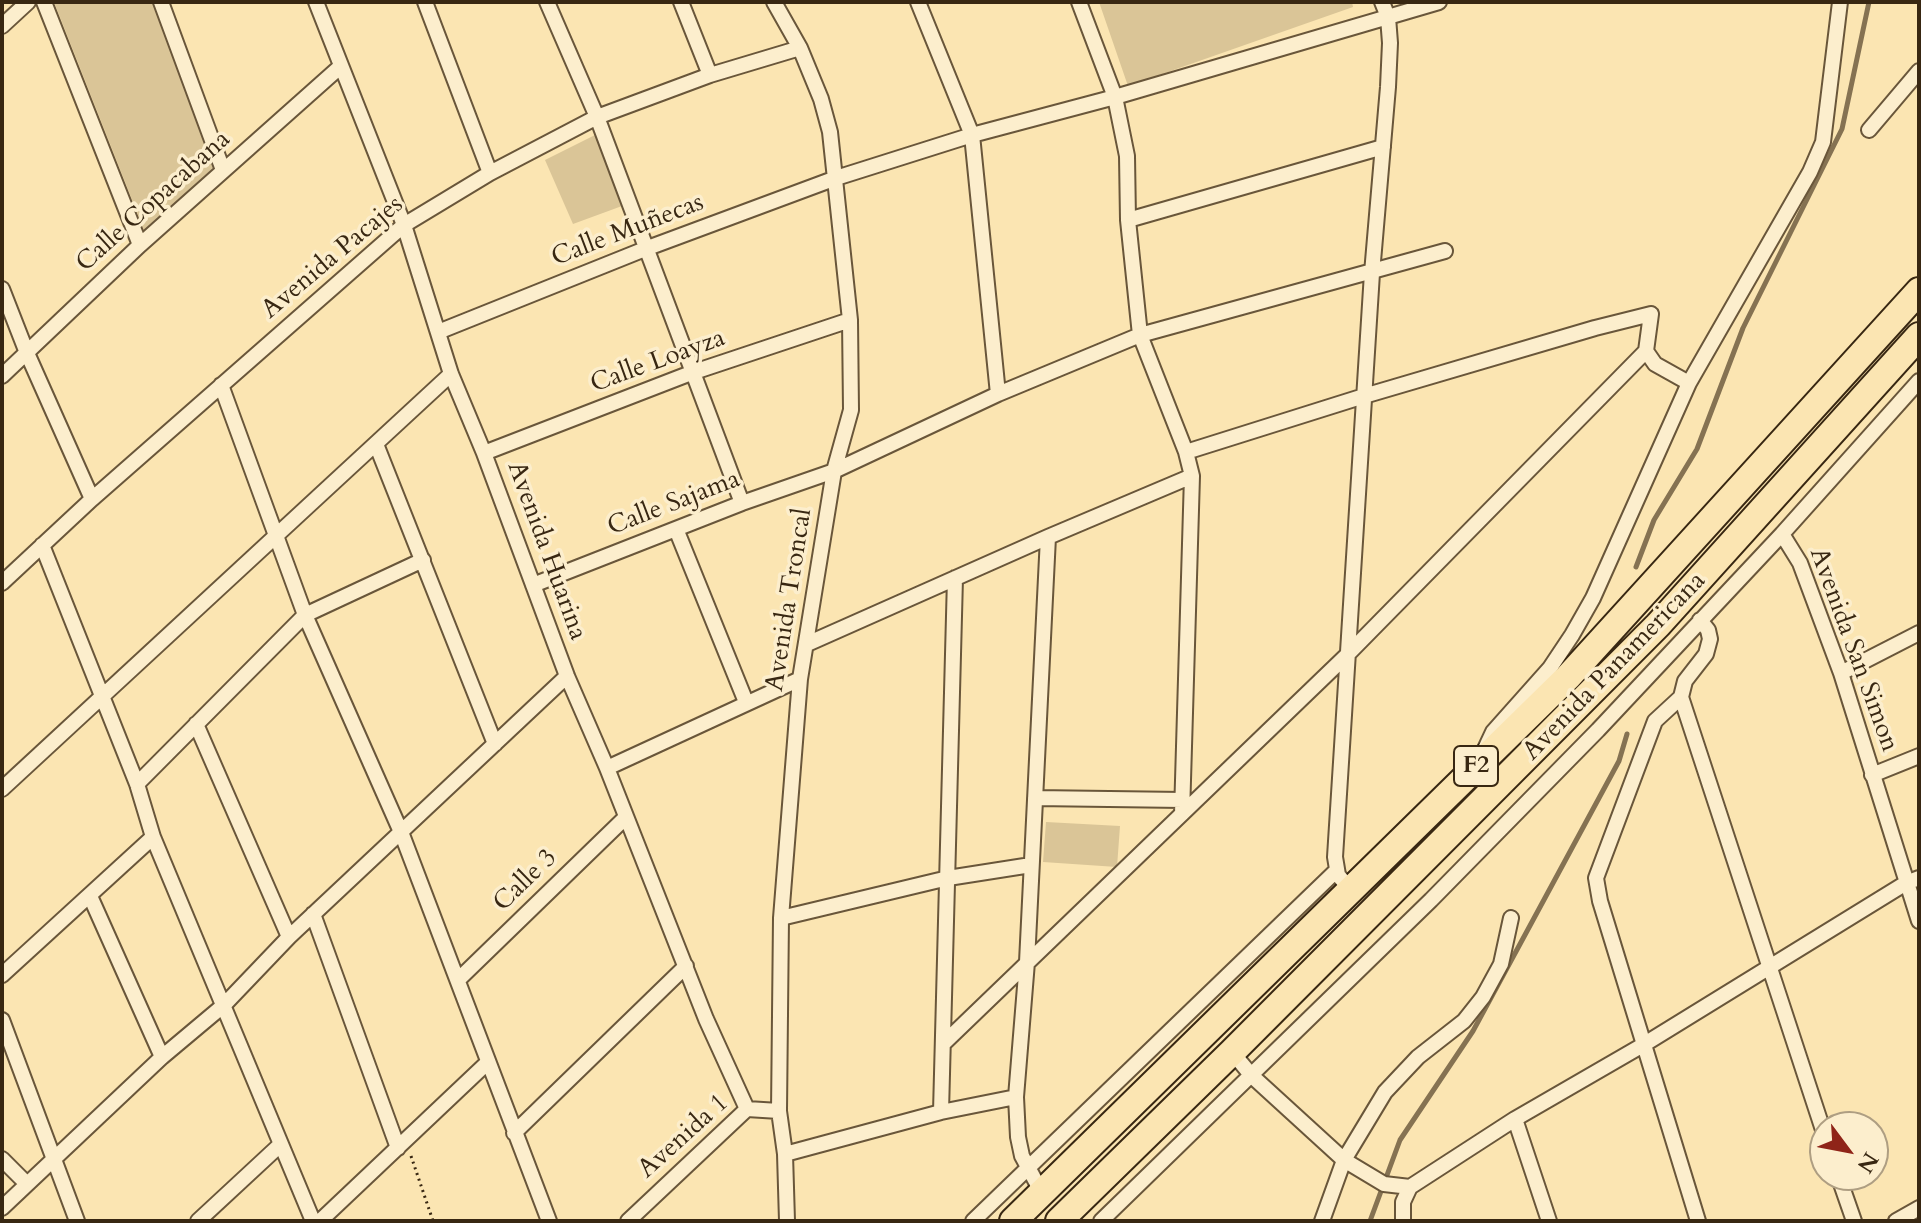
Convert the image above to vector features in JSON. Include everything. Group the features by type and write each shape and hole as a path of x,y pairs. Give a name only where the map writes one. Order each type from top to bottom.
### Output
{"highway":[{"name":"Avenida Panamericana","path":"1013,1221 1343,879 1478,764 1568,677 1919,291"},
{"name":"Avenida Panamericana","path":"1059,1221 1658,625 1919,336"}],"street":[{"path":"2,26 28,2"},
{"path":"44,2 140,245"},
{"path":"161,2 223,170"},
{"name":"Avenida Huarina","path":"316,2 404,225 451,374 484,453 567,676 607,768 706,1019 747,1109"},
{"path":"425,2 490,173"},
{"path":"547,2 597,117 742,503"},
{"path":"681,2 710,75"},
{"name":"Avenida Troncal","path":"774,2 800,48 821,99 830,132 850,320 851,410 834,471 800,679 781,918 779,1111 785,1154 787,1221"},
{"path":"918,2 972,135 998,394"},
{"path":"1079,2 1115,97 1127,156 1128,220 1140,335 1186,452 1192,476 1182,807"},
{"path":"973,1221 1343,879 1335,857 1372,273 1390,43 1388,17 1382,2"},
{"name":"Calle Muñecas","path":"438,332 645,249 836,178 972,135 1115,97 1439,2"},
{"name":"Avenida Panamericana","path":"1478,764 1493,732 1550,668 1579,623 1689,383 1810,172 1823,142 1840,2"},
{"name":"Avenida Pacajes","path":"2,583 92,499 404,225 490,173 597,117 710,75 800,48"},
{"name":"Calle Copacabana","path":"2,376 140,245 341,66"},
{"path":"1869,130 1919,71"},
{"path":"1128,220 1383,147"},
{"name":"Calle Sajama","path":"533,585 742,503 834,471 998,394 1140,335 1445,251"},
{"path":"2,289 92,499"},
{"path":"943,1044 1182,807 1347,655 1646,351 1651,314 1364,396 1186,452"},
{"name":"Calle Loayza","path":"484,453 691,373 850,320"},
{"path":"1646,351 1655,364 1689,383"},
{"path":"2,789 451,374"},
{"name":"Avenida Panamericana","path":"1101,1221 1431,900 1598,730 1782,534 1919,381"},
{"path":"221,385 305,615 401,832 549,1221"},
{"path":"376,444 495,744"},
{"path":"807,644 1192,476"},
{"path":"676,529 746,702"},
{"name":"Avenida San Simon","path":"1782,534 1800,563 1841,673 1872,775 1912,880 1919,921"},
{"path":"1042,1193 1028,1168 1018,1137 1016,1097 1027,962 1048,537"},
{"path":"42,545 137,784 153,837 313,1221"},
{"path":"137,784 305,615 423,560"},
{"path":"941,1112 955,578"},
{"path":"1700,620 1710,639 1706,654 1685,681 1681,697 1816,1111"},
{"path":"1841,673 1919,633"},
{"path":"2,1208 162,1057 224,1005 289,937 567,676"},
{"path":"607,768 800,679"},
{"path":"1681,697 1655,721 1596,878 1600,901 1698,1221"},
{"path":"196,724 289,937"},
{"path":"1872,775 1919,756"},
{"path":"1035,798 1182,807"},
{"name":"Calle 3","path":"459,979 626,817"},
{"path":"2,975 153,837"},
{"path":"781,918 948,878 1031,865"},
{"path":"1403,1221 1403,1202 1410,1187 1515,1119 1643,1045 1912,880"},
{"path":"90,896 162,1057"},
{"path":"313,914 402,1144"},
{"path":"1322,1221 1344,1160 1385,1092 1418,1057 1464,1021 1483,997 1501,964 1511,918"},
{"path":"514,1133 686,966"},
{"path":"2,1020 77,1221"},
{"path":"1232,1052 1252,1076 1344,1160 1384,1184 1410,1187"},
{"path":"320,1221 487,1063"},
{"path":"785,1154 941,1112 1016,1097"},
{"name":"Avenida 1","path":"628,1221 747,1109 779,1111"},
{"path":"1515,1119 1549,1221"},
{"path":"198,1221 281,1144"},
{"path":"2,1159 27,1184"},
{"path":"1844,1191 1854,1221"},
{"path":"1896,1221 1919,1208"}],"path":[{"path":"402,1144 433,1221"}],"shaded area":[{"path":"54,2 152,2 216,167 144,230"},
{"path":"1099,2 1352,2 1353,7 1128,86"},
{"path":"595,135 622,206 573,224 545,160"},
{"path":"1046,822 1120,826 1117,867 1043,862"}],"waterway":[{"path":"1636,567 1654,520 1697,449 1743,328 1842,129 1869,2"},
{"path":"1370,1221 1400,1140 1473,1031 1619,761 1627,734"}]}
